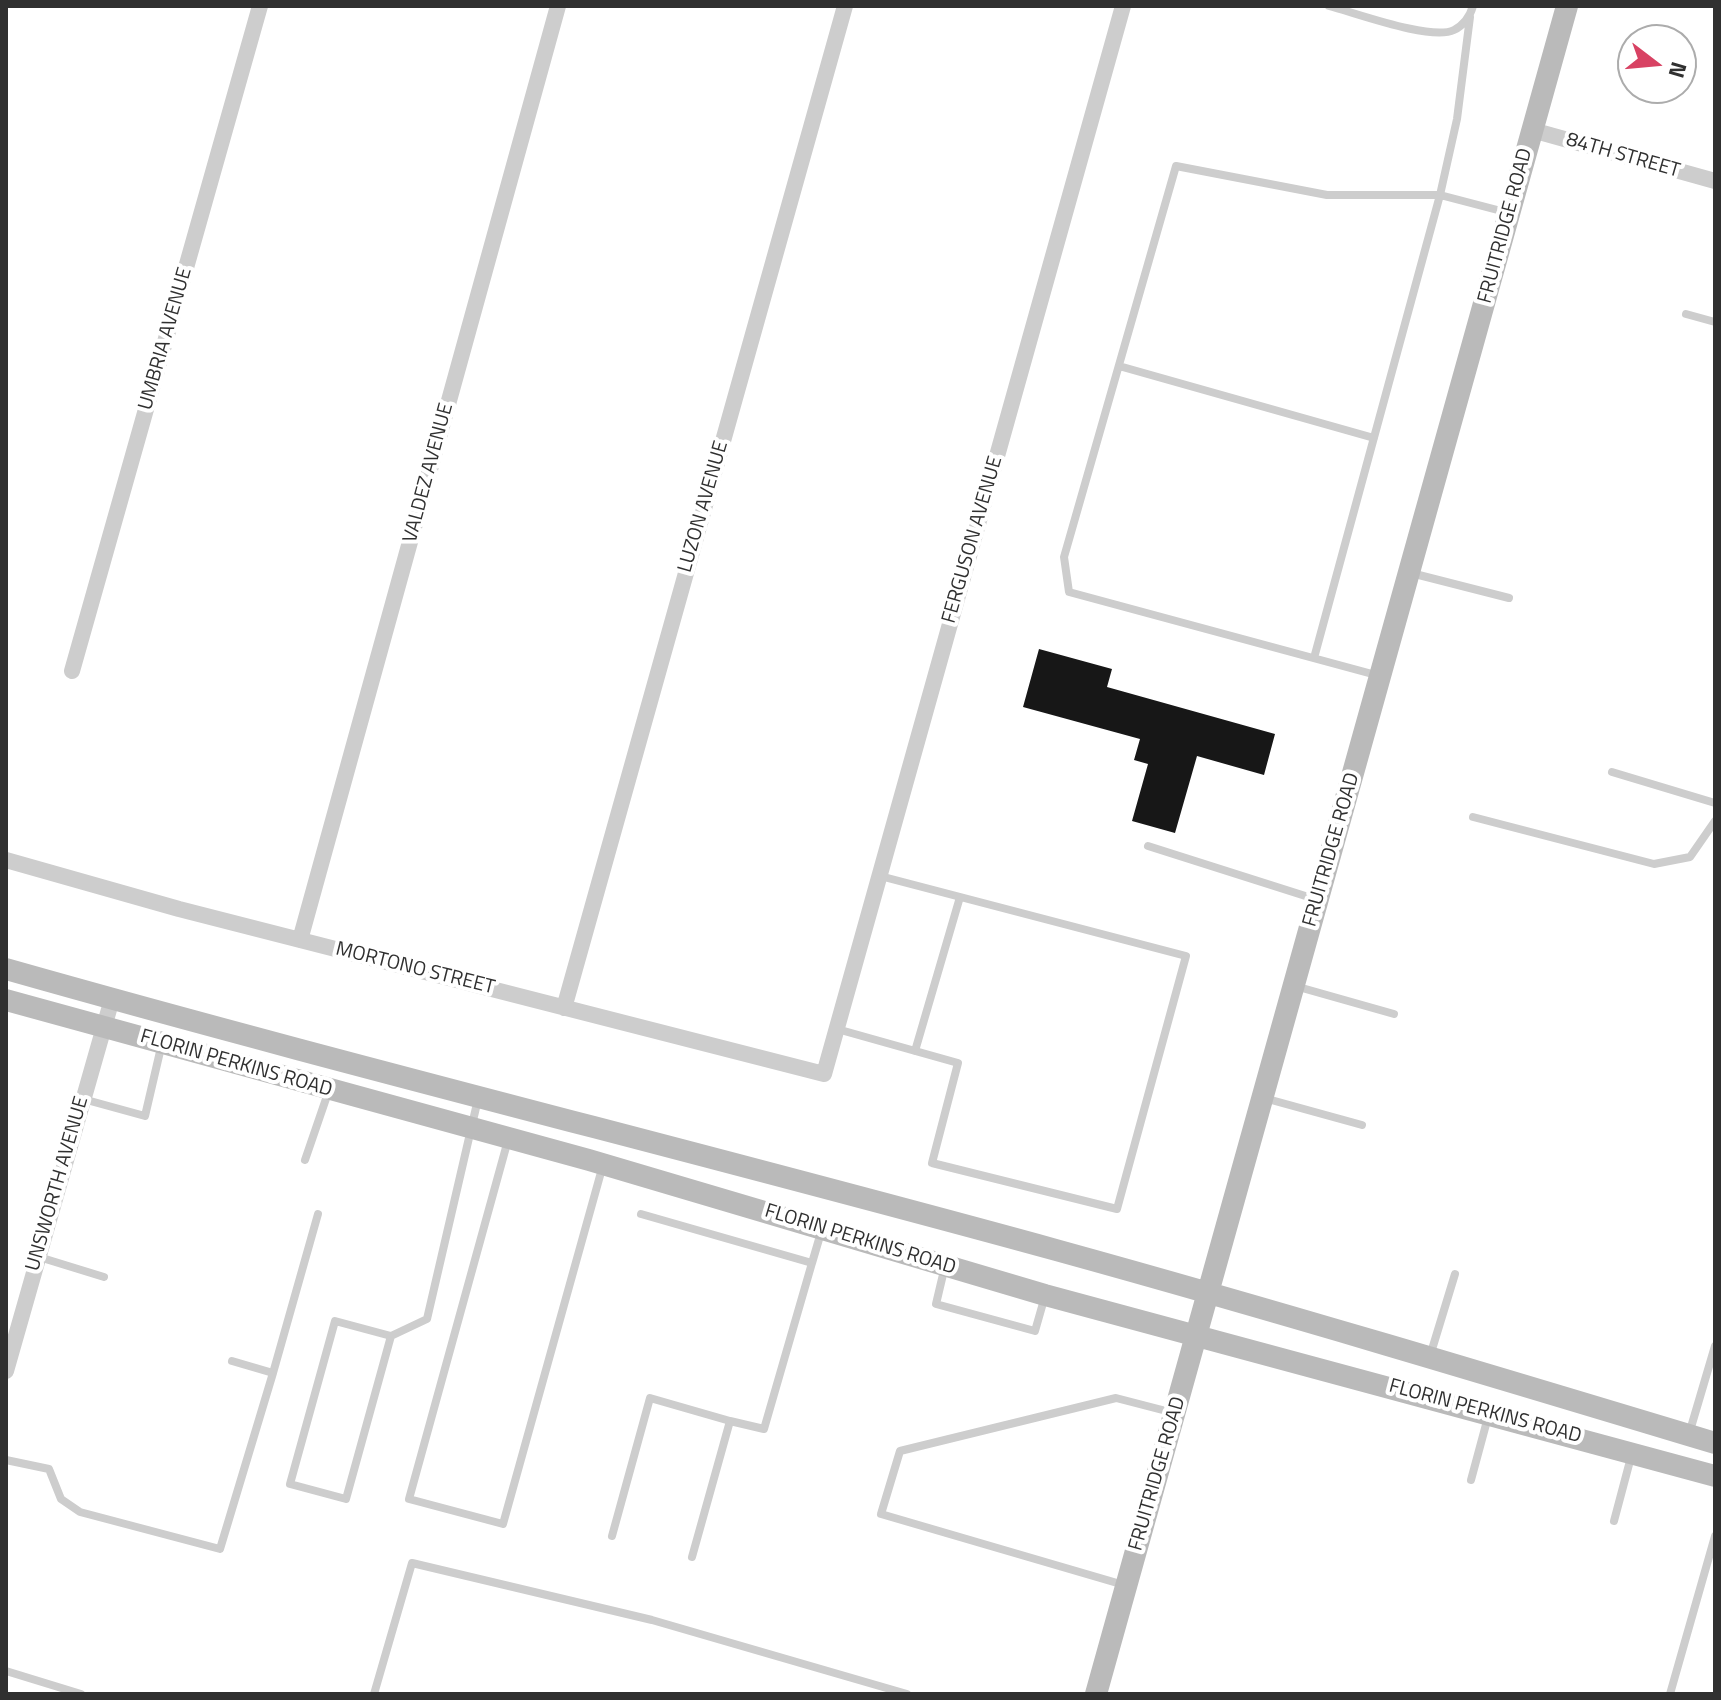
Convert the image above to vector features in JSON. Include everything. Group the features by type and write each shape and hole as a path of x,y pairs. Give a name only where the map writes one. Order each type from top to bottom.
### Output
{"main road":[{"name":"FRUITRIDGE ROAD","path":"1096,1694 1567,6"},
{"name":"FLORIN PERKINS ROAD","path":"6,969 478,1098 956,1223 1430,1356 1715,1443"},
{"name":"FLORIN PERKINS ROAD","path":"6,1000 603,1164 1045,1295 1492,1413 1715,1476"},
{"path":"1492,1413 1539,1410 1551,1405 1556,1394"}],"street":[{"name":"UMBRIA AVENUE","path":"72,671 260,6"},
{"name":"VALDEZ AVENUE","path":"300,940 558,6"},
{"name":"LUZON AVENUE","path":"564,1008 845,6"},
{"name":"FERGUSON AVENUE","path":"824,1074 1123,6"},
{"name":"84TH STREET","path":"1532,130 1715,181"},
{"name":"MORTONO STREET","path":"6,860 300,940 824,1074"},
{"name":"UNSWORTH AVENUE","path":"6,1371 112,999"}],"lane":[{"path":"1329,6 1431,33 1453,31 1470,17"},
{"path":"1314,658 1440,195 1457,119 1473,6"},
{"path":"1381,676 1069,592 1064,557 1176,166 1327,195 1440,195 1510,213"},
{"path":"1686,314 1715,322"},
{"path":"1119,366 1374,438"},
{"path":"1410,573 1509,598"},
{"path":"1612,772 1715,803"},
{"path":"1473,817 1654,864 1690,857 1715,821"},
{"path":"1148,846 1318,900"},
{"path":"837,1029 958,1063 932,1163 1117,1209 1186,956 880,876"},
{"path":"915,1051 960,897"},
{"path":"1295,986 1394,1014"},
{"path":"82,1099 145,1116 162,1042"},
{"path":"305,1160 329,1090"},
{"path":"391,1336 346,1499 290,1484 335,1321 391,1336 427,1319 478,1098"},
{"path":"1264,1098 1362,1125"},
{"path":"508,1138 409,1499 503,1524 603,1164"},
{"path":"6,1460 49,1469 61,1499 80,1512 220,1549 318,1214"},
{"path":"641,1214 812,1263"},
{"path":"612,1536 650,1398 764,1429 823,1228"},
{"path":"38,1257 104,1277"},
{"path":"945,1265 936,1304 1035,1331 1045,1295"},
{"path":"1430,1356 1455,1274"},
{"path":"1689,1435 1715,1346"},
{"path":"232,1361 273,1373"},
{"path":"1127,1585 881,1514 900,1451 1116,1398 1175,1413"},
{"path":"1471,1480 1492,1413"},
{"path":"692,1557 730,1421"},
{"path":"1614,1521 1633,1453"},
{"path":"1670,1694 1715,1536"},
{"path":"374,1694 412,1563 652,1620 907,1694"},
{"path":"6,1671 81,1694"}],"building":[{"path":"1039,649 1112,669 1107,687 1275,734 1264,775 1197,756 1175,833 1132,821 1148,764 1134,760 1140,739 1023,707"}]}
